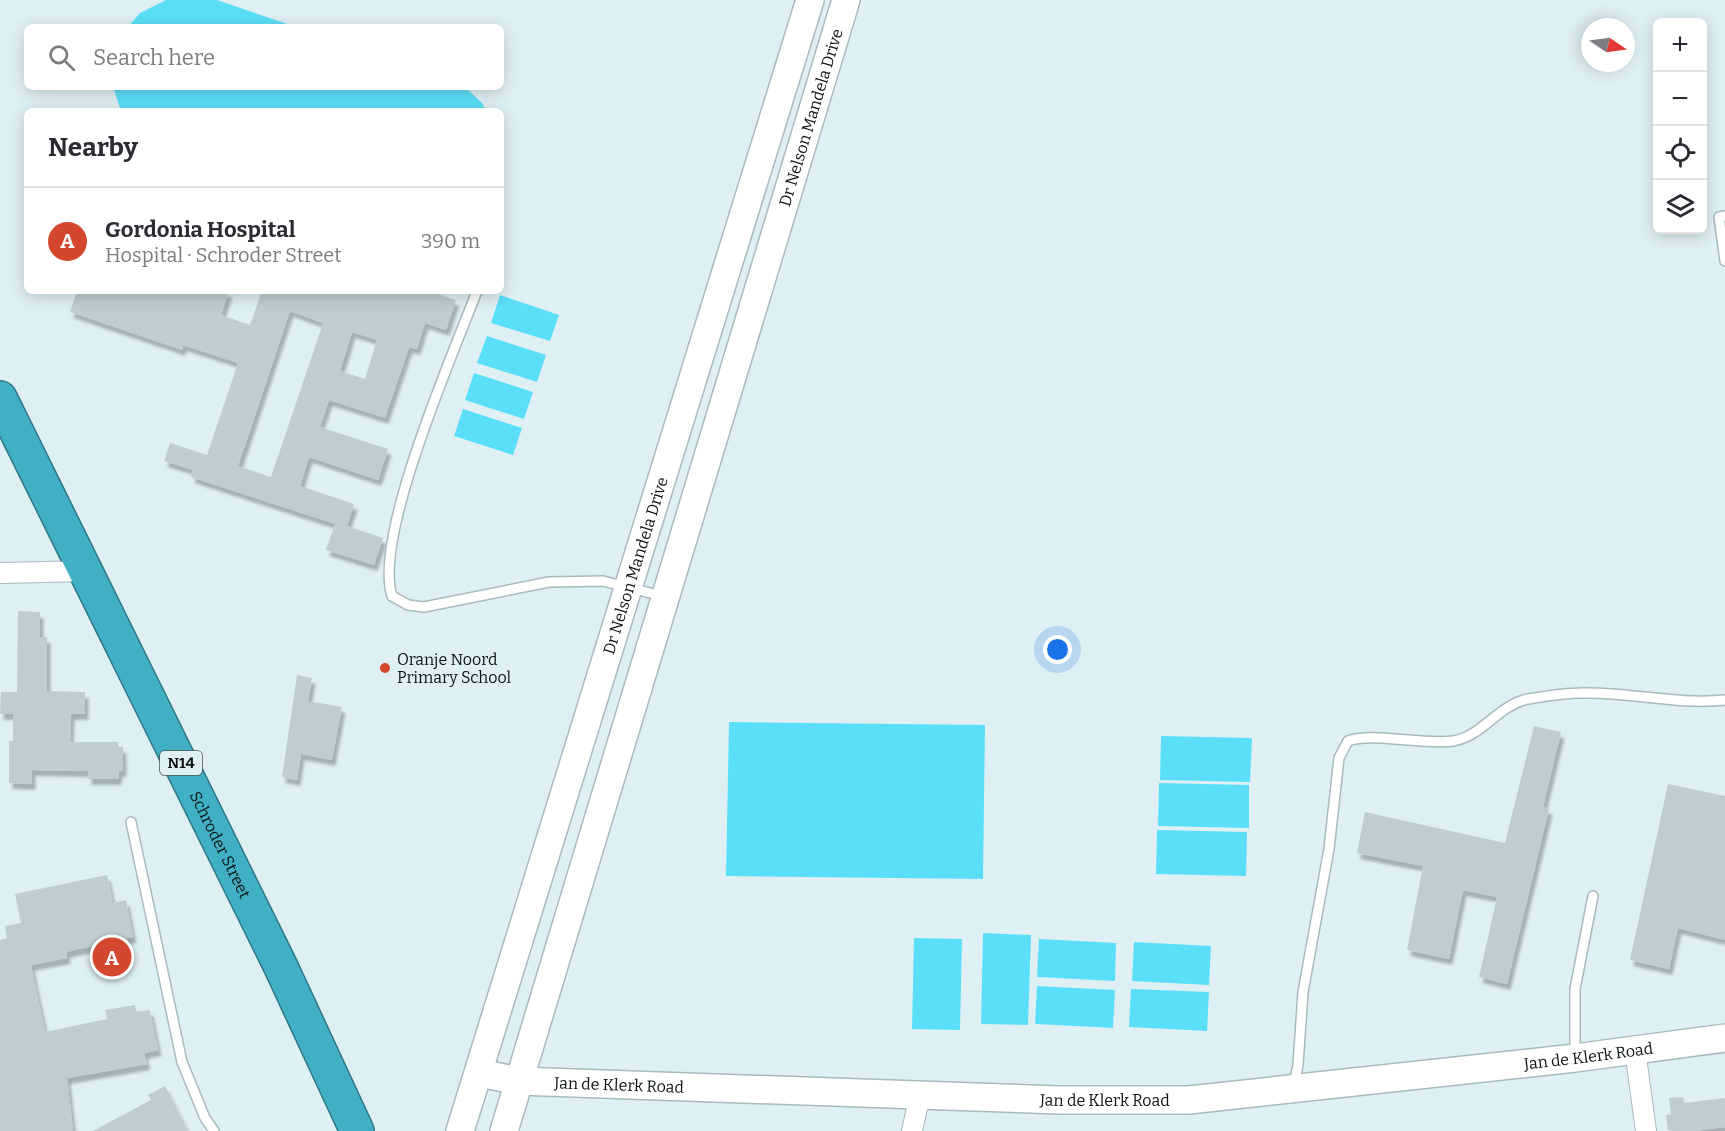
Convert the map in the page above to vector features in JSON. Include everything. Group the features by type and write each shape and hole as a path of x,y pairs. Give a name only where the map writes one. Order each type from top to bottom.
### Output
{"highway":[{"name":"Schroder Street","path":"0,398 88,571 280,965 357,1131"}],"street":[{"name":"Dr Nelson Mandela Drive","path":"460,1131 480,1073 810,0"},
{"name":"Dr Nelson Mandela Drive","path":"504,1131 846,0"},
{"path":"0,573 88,571"},
{"name":"Jan de Klerk Road","path":"480,1073 518,1081 1158,1101 1293,1090 1575,1058 1725,1038"},
{"path":"1635,1050 1646,1131"},
{"path":"912,1131 920,1094"}],"lane":[{"path":"1725,216 1719,217 1725,261"},
{"path":"476,294 410,472 388,568 392,596 408,605 424,607 549,582 603,581 664,596"},
{"path":"1293,1090 1298,1065 1303,992 1329,849 1339,758 1348,741 1365,737 1420,743 1464,739 1507,707 1525,700 1558,695 1584,693 1660,700 1725,700"},
{"path":"131,822 182,1062 205,1118 214,1131"},
{"path":"1575,1058 1575,989 1593,896"}],"shaded area":[{"path":"166,0 217,0 287,24 131,24 140,13"},
{"path":"114,90 468,90 484,108 120,108"},
{"path":"500,295 559,315 550,341 491,323"},
{"path":"487,336 546,355 537,382 477,363"},
{"path":"474,373 533,392 524,419 465,400"},
{"path":"463,409 522,428 513,455 454,436"},
{"path":"729,722 985,725 983,879 726,876"},
{"path":"1161,736 1252,738 1250,782 1160,780"},
{"path":"1159,783 1249,785 1249,828 1158,826"},
{"path":"1157,830 1247,832 1246,876 1156,874"},
{"path":"983,933 1031,935 1028,1025 981,1024"},
{"path":"914,938 962,939 960,1030 912,1029"},
{"path":"1039,939 1116,943 1115,981 1037,977"},
{"path":"1134,942 1211,946 1209,985 1132,981"},
{"path":"1037,986 1115,990 1113,1028 1035,1024"},
{"path":"1131,989 1209,992 1207,1031 1129,1027"}],"building":[{"path":"76,294 228,294 221,315 250,325 261,294 437,294 456,300 446,330 425,323 417,349 409,347 385,418 329,400 320,427 388,449 378,480 309,457 300,486 354,504 347,526 383,538 374,565 326,550 335,524 191,477 193,470 164,461 170,443 207,455 238,363 183,345 182,350 70,312","holes":["290,311 323,323 271,477 238,466","352,332 377,340 365,379 340,371"]},
{"path":"18,611 40,612 40,637 47,637 47,691 85,692 85,714 71,714 70,742 118,742 118,747 123,747 123,771 119,771 118,779 88,779 88,771 32,770 32,784 9,783 9,741 13,741 13,714 0,714 1,692 17,692"},
{"path":"297,675 312,678 308,701 342,707 332,760 301,754 297,780 282,777"},
{"path":"1534,726 1561,732 1543,807 1549,809 1507,984 1479,977 1497,897 1463,890 1449,959 1407,950 1423,866 1357,853 1365,812 1505,843"},
{"path":"1668,784 1725,796 1725,940 1678,928 1669,969 1630,960"},
{"path":"107,875 113,903 126,900 133,937 118,940 119,947 94,952 92,946 66,952 67,958 31,965 45,1032 107,1019 105,1010 135,1005 136,1012 150,1010 158,1050 144,1053 147,1064 67,1078 73,1131 0,1131 0,940 7,938 5,926 21,923 15,894"},
{"path":"165,1086 188,1131 93,1131 151,1100 148,1095"},
{"path":"1683,1097 1684,1103 1725,1098 1725,1127 1694,1131 1668,1130 1666,1115 1671,1114 1669,1098"}],"place":[{"name":"Oranje Noord Primary School","path":"385,668"},
{"name":"Gordonia Hospital","path":"112,957"}]}
